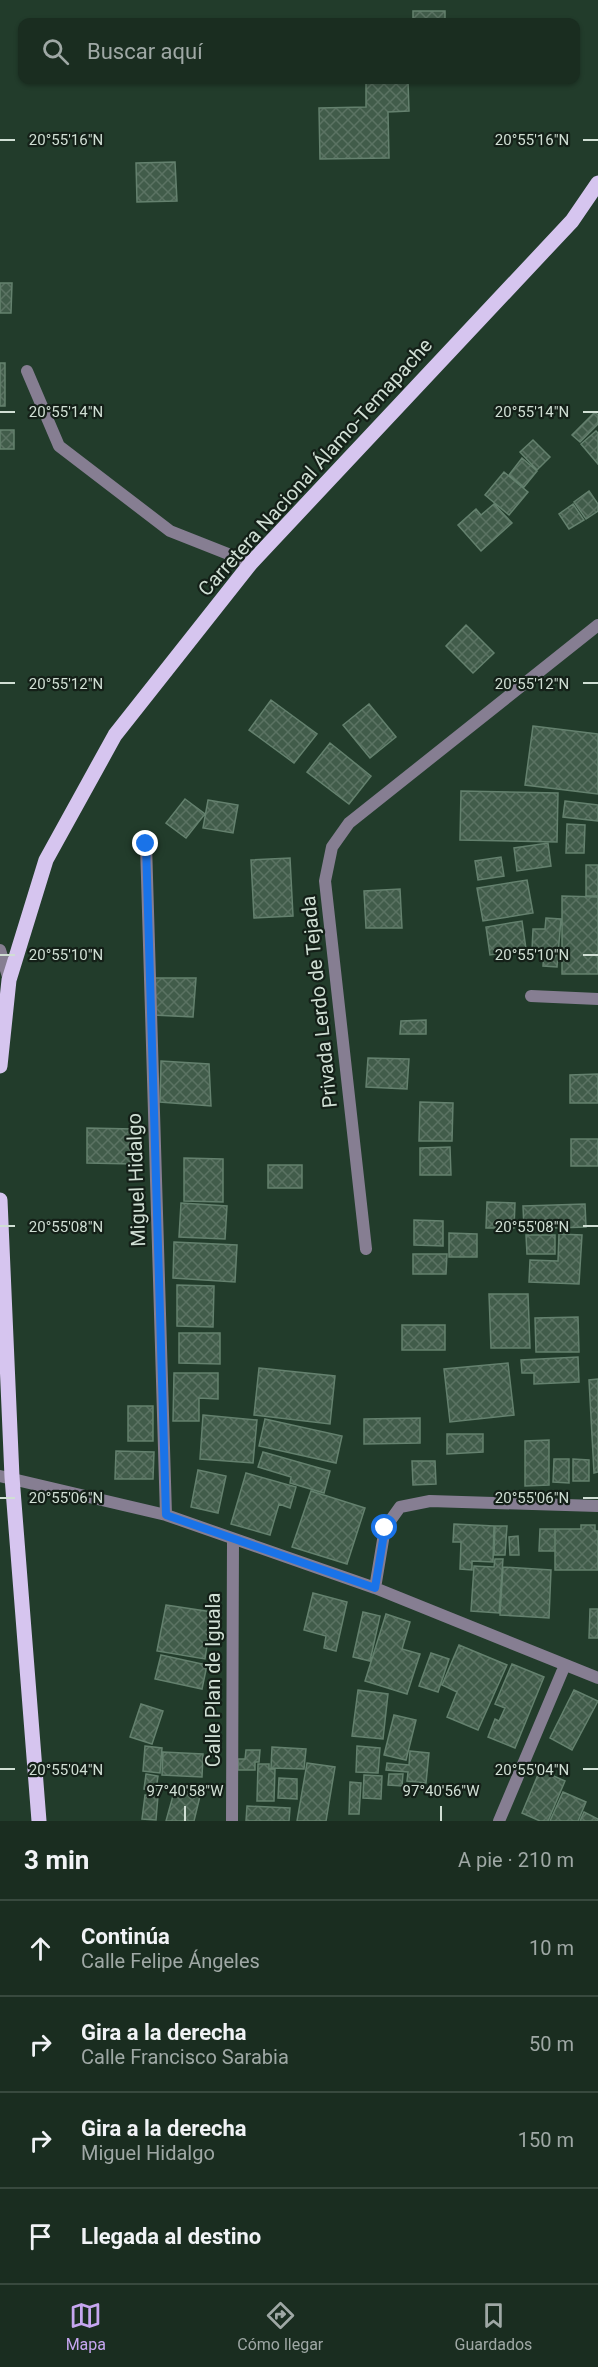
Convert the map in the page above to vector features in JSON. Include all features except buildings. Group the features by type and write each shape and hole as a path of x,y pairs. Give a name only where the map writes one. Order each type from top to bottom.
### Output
{"main road":[{"name":"Carretera Nacional Álamo-Temapache","path":"0,1066 9,980 46,860 115,735 251,562 572,221 598,183"},
{"path":"0,1200 6,1477 39,1821"}],"street":[{"path":"27,371 59,446 170,531 251,562"},
{"name":"Privada Lerdo de Tejada","path":"366,1249 325,881 332,847 349,823 598,625"},
{"name":"Miguel Hidalgo","path":"146,844 166,1515"},
{"path":"0,950 9,980"},
{"path":"531,996 598,999"},
{"path":"6,1477 166,1515 375,1588 598,1678"},
{"path":"375,1588 385,1528 400,1507 430,1502 598,1506"},
{"name":"Calle Plan de Iguala","path":"232,1821 233,1540"},
{"path":"500,1821 565,1665"}],"route":[{"path":"146,844 166,1515 375,1588 385,1528"}]}
